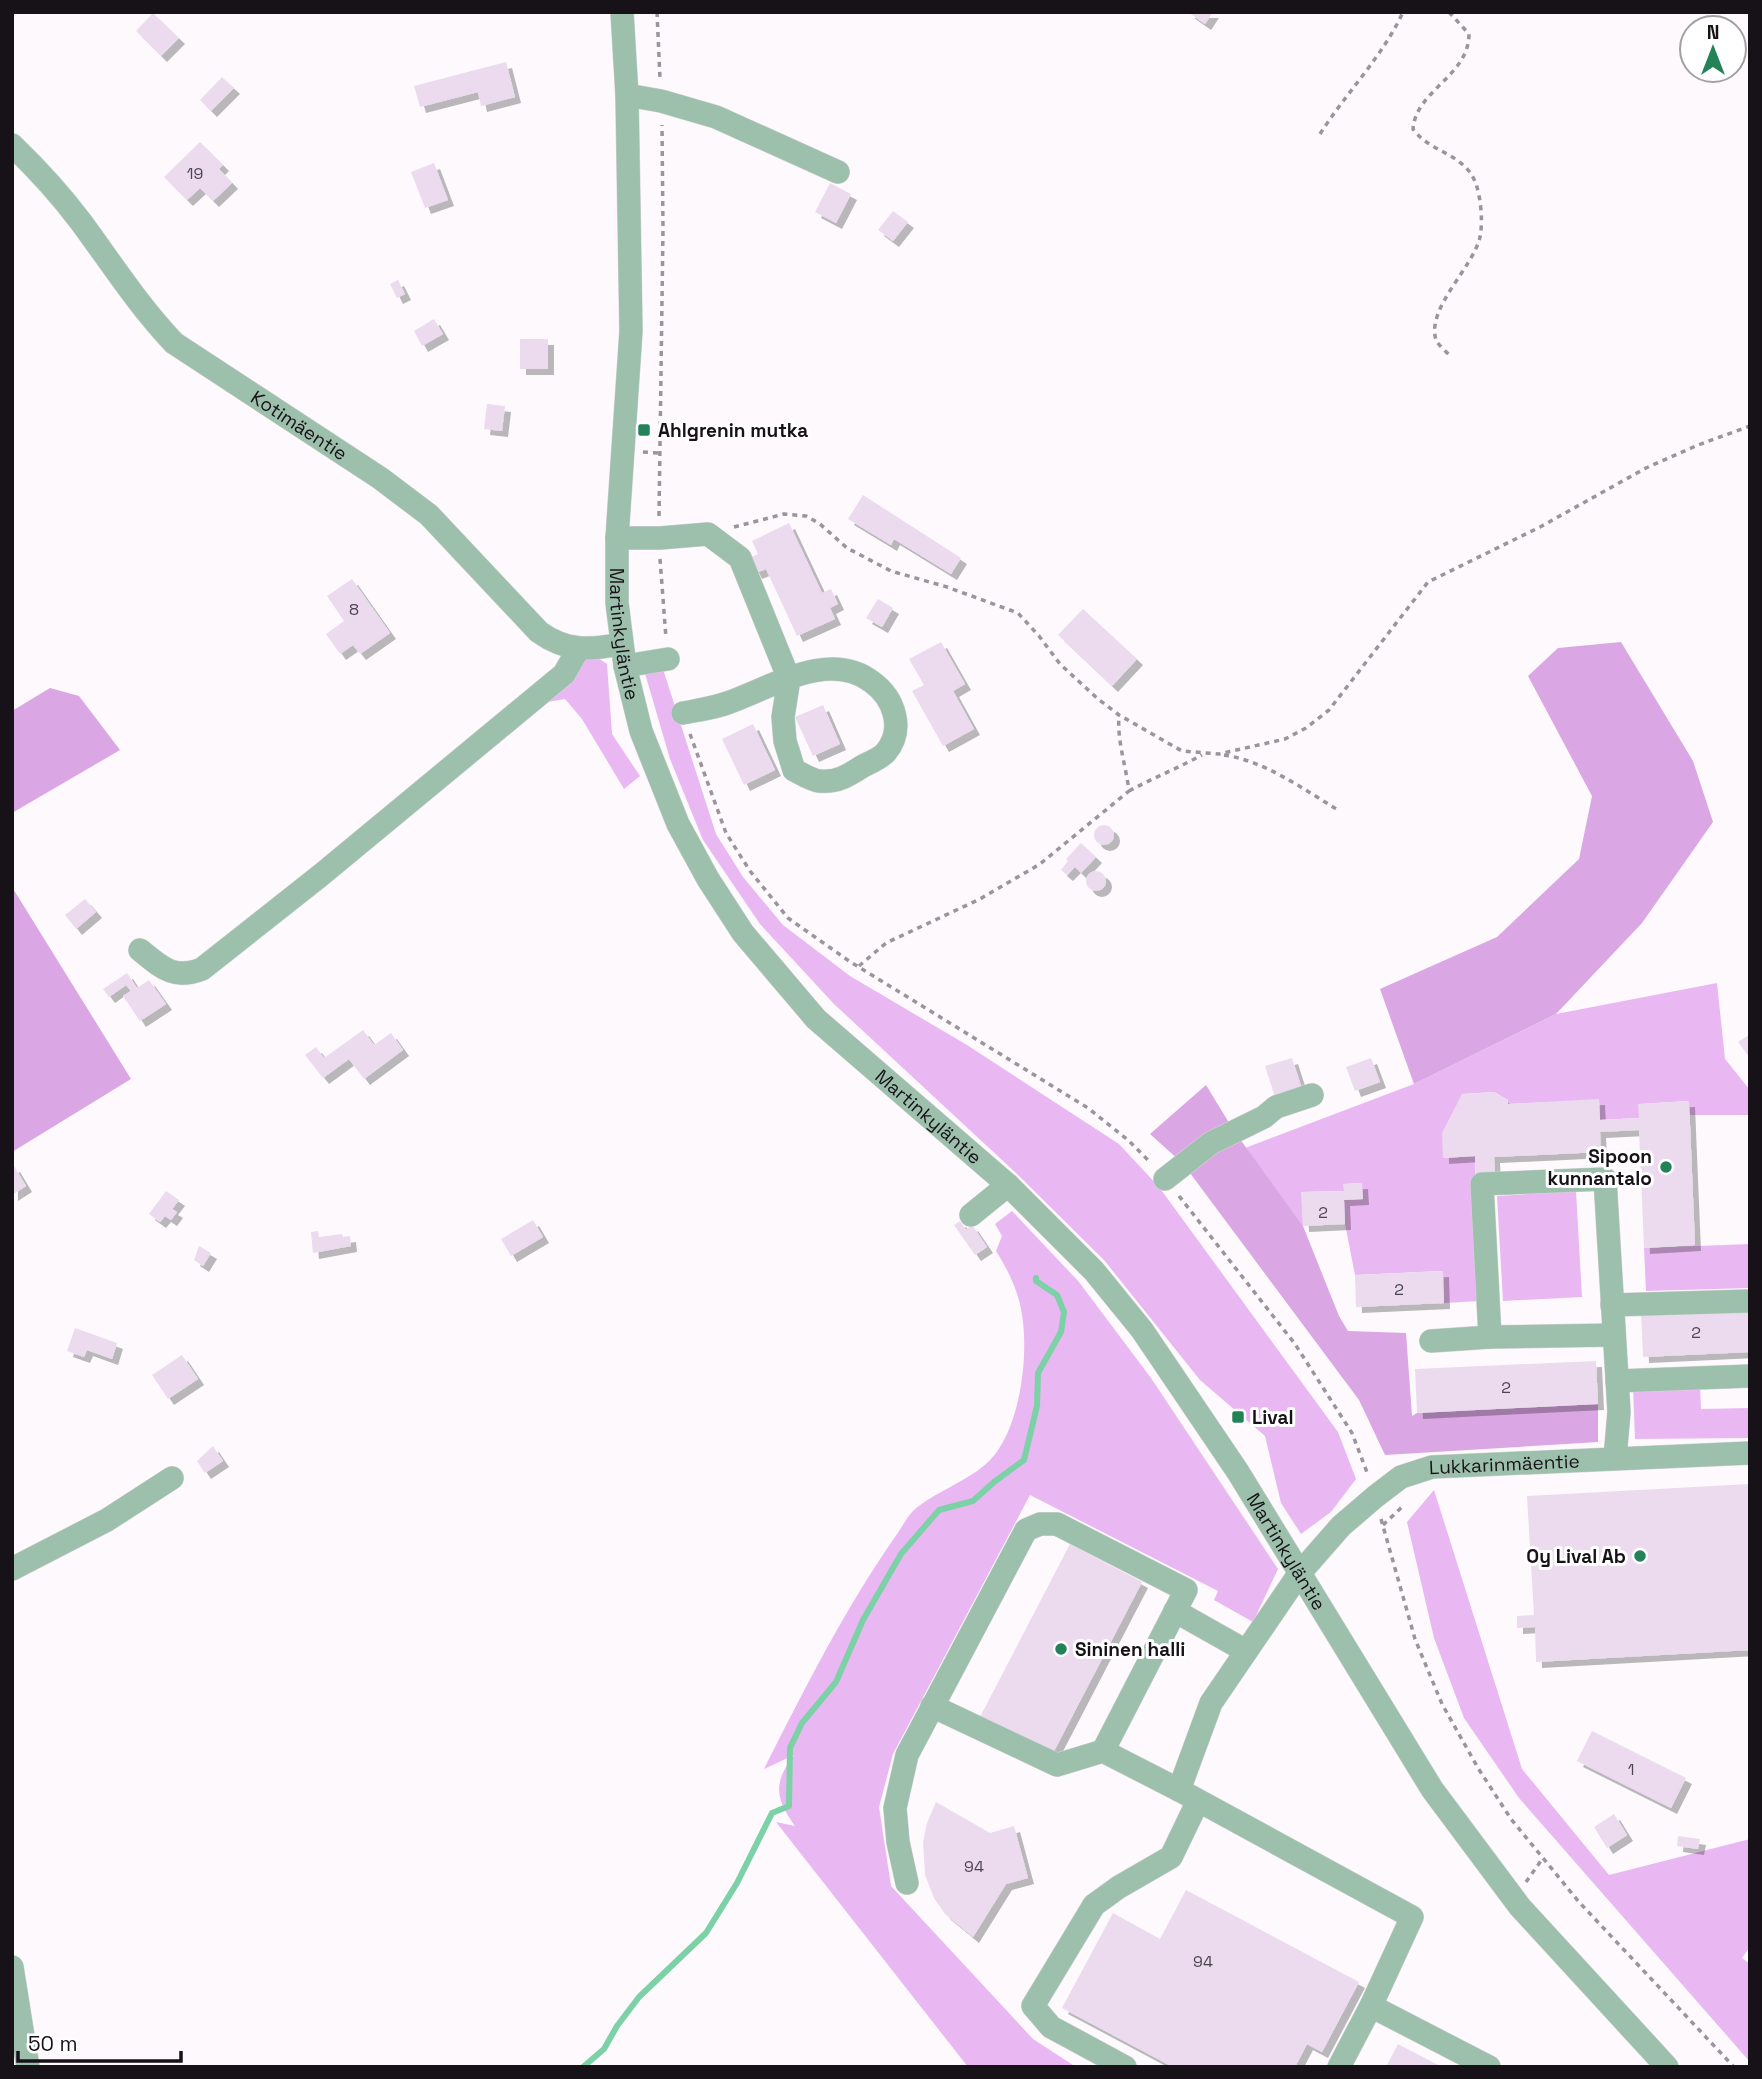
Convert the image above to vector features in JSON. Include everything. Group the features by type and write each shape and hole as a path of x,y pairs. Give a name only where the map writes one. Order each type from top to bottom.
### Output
{"street":[{"name":"Martinkyläntie","path":"622,12 631,331 617,538 617,603 623,655 641,731 678,824 708,879 743,933 816,1019 1008,1185 1094,1271 1142,1330 1238,1472 1432,1789 1520,1907 1668,2067"},
{"path":"626,95 661,101 716,117 838,172"},
{"name":"Kotimäentie","path":"12,145 37,168 80,221 147,315 174,343 390,486 429,515 539,632 556,644 668,659"},
{"path":"617,538 708,534 740,558 789,679 783,717 785,741 794,770 816,781 847,777 885,754 894,739 897,719 891,703 874,682 856,672 838,669 817,671 789,679 727,704 683,713"},
{"path":"141,950 160,967 177,973 188,975 202,969 321,875 564,674 579,648"},
{"path":"1166,1178 1212,1143 1264,1117 1276,1107 1312,1096"},
{"path":"1490,1337 1482,1184 1605,1178 1618,1381 1619,1412 1615,1458"},
{"path":"971,1215 1008,1185"},
{"path":"1612,1305 1750,1301"},
{"path":"1431,1341 1614,1335"},
{"path":"1618,1381 1750,1376"},
{"name":"Lukkarinmäentie","path":"1125,2067 1051,2027 1033,2006 1094,1905 1171,1857 1211,1703 1300,1574 1341,1526 1401,1477 1432,1467 1750,1453"},
{"path":"12,1569 107,1520 172,1478"},
{"path":"907,1883 898,1842 895,1808 907,1755 1026,1530 1040,1524 1056,1524 1186,1590 1103,1751"},
{"path":"1175,1611 1246,1651"},
{"path":"932,1706 1057,1765 1103,1751 1412,1917 1339,2067"},
{"path":"12,1967 28,2067"},
{"path":"1371,2006 1489,2067"}],"path":[{"path":"1320,134 1396,28 1403,12"},
{"path":"1449,12 1469,34 1469,46 1444,82 1420,104 1414,116 1413,129 1421,141 1458,159 1468,169 1476,185 1481,215 1480,238 1469,263 1444,301 1436,322 1436,341 1450,356"},
{"path":"1219,754 1285,739 1306,728 1329,710 1392,625 1416,600 1427,582 1541,527 1646,468 1750,426"},
{"path":"643,452 658,453"},
{"path":"708,534 784,514 806,516 820,524 847,548 891,571 947,587 1018,613 1060,664 1098,699 1119,715 1182,751 1237,757 1279,776 1338,810"},
{"path":"1119,715 1118,734 1129,791"},
{"path":"859,966 886,943 979,899 1040,864 1129,791 1203,754"},
{"path":"849,961 1088,1108 1128,1140 1166,1178 1295,1344 1352,1433 1366,1471"},
{"path":"1385,1535 1415,1639 1442,1704 1511,1819 1579,1902 1734,2067"},
{"path":"1521,1887 1543,1858"}],"shaded area":[{"path":"1621,642 1693,761 1713,822 1642,923 1556,1014 1414,1084 1380,989 1497,937 1579,859 1592,796 1528,676 1558,648"},
{"path":"595,656 607,664 612,734 640,776 624,789 582,719 565,699 548,702 583,661"},
{"path":"662,666 716,834 743,877 783,925 850,976 967,1045 1119,1144 1159,1187 1338,1432 1356,1479 1331,1512 1301,1534 1281,1503 1265,1436 1200,1380 1104,1260 1016,1173 834,1004 760,924 703,840 670,759 644,670"},
{"path":"50,688 79,696 120,750 12,813 12,711"},
{"path":"12,887 131,1079 12,1152"},
{"path":"1717,983 1725,1059 1750,1090 1750,1115 1690,1115 1688,1101 1639,1104 1639,1118 1600,1120 1599,1100 1508,1104 1508,1100 1494,1092 1462,1094 1444,1158 1475,1156 1479,1301 1444,1303 1442,1271 1355,1275 1345,1224 1344,1200 1362,1199 1362,1183 1344,1184 1344,1191 1302,1192 1303,1226 1245,1148 1414,1084 1556,1014"},
{"path":"1206,1085 1231,1126 1180,1161 1150,1134"},
{"path":"1237,1135 1303,1226 1339,1316 1348,1331 1406,1333 1412,1416 1417,1413 1598,1404 1598,1442 1385,1455 1359,1400 1187,1169"},
{"path":"1576,1191 1582,1297 1503,1301 1497,1196"},
{"path":"1012,1211 1079,1282 1151,1378 1278,1569 1253,1622 1214,1600 1218,1591 1030,1495 893,1754 879,1807 891,1886 1033,2039 1076,2067 968,2067 776,1822 795,1826 783,1807 779,1790 782,1774 794,1755 764,1769 842,1622 908,1517 922,1504 981,1468 1000,1448 1008,1431 1020,1392 1024,1332 1016,1290 996,1251 1002,1236 995,1224"},
{"path":"1750,1244 1750,1288 1646,1291 1644,1248"},
{"path":"1700,1384 1701,1409 1750,1408 1750,1438 1635,1439 1633,1387"},
{"path":"1434,1490 1522,1769 1609,1875 1750,1839 1750,1947 1742,1958 1750,1964 1750,2062 1519,1798 1464,1718 1434,1638 1407,1522"}],"building":[{"path":"1188,12 1213,12 1205,24"},
{"path":"153,13 179,38 161,56 136,31"},
{"path":"506,62 515,97 481,106 478,92 420,107 414,86"},
{"path":"222,77 234,88 211,111 200,100"},
{"path":"200,142 223,165 219,169 232,183 213,201 200,188 187,200 164,177"},
{"path":"434,163 448,200 425,208 411,172"},
{"path":"830,183 851,194 836,223 815,212"},
{"path":"893,211 908,222 893,241 878,230"},
{"path":"398,280 405,294 397,298 390,284"},
{"path":"434,319 443,334 422,346 414,331"},
{"path":"520,339 548,339 548,369 520,369"},
{"path":"487,404 505,406 502,431 484,429"},
{"path":"863,495 961,558 951,574 894,539 891,545 848,519"},
{"path":"789,523 822,593 831,589 838,604 830,608 835,619 797,636 766,569 756,573 749,558 758,554 752,541"},
{"path":"352,579 390,633 360,654 353,645 340,654 326,634 344,621 327,596"},
{"path":"878,599 893,608 882,627 866,618"},
{"path":"1083,609 1137,659 1112,686 1058,635"},
{"path":"941,642 965,684 953,691 974,729 943,746 912,691 924,685 909,659"},
{"path":"823,705 840,744 813,756 795,717"},
{"path":"753,724 775,770 744,785 722,739"},
{"path":"1104,825 1111,828 1114,835 1111,842 1104,845 1097,842 1094,835 1097,828"},
{"path":"1081,843 1096,857 1081,873 1075,867 1067,875 1061,870 1068,861 1066,859"},
{"path":"1096,871 1103,874 1106,881 1103,888 1096,891 1089,888 1086,881 1089,874"},
{"path":"85,899 96,912 76,929 65,915"},
{"path":"127,973 137,988 149,980 166,1004 140,1021 123,996 131,991 126,985 109,997 103,989"},
{"path":"363,1030 374,1045 391,1033 403,1050 364,1079 349,1059 323,1078 305,1055 316,1047 324,1058"},
{"path":"1750,1034 1750,1058 1738,1042"},
{"path":"1292,1058 1302,1089 1275,1097 1265,1066"},
{"path":"1371,1058 1380,1082 1355,1091 1346,1067"},
{"name":"Sipoon kunnantalo","path":"1494,1092 1508,1100 1508,1104 1599,1099 1600,1120 1639,1118 1638,1104 1689,1101 1695,1245 1644,1248 1639,1130 1600,1132 1601,1152 1494,1157 1495,1177 1476,1178 1475,1156 1443,1158 1442,1133 1462,1094"},
{"path":"14,1166 26,1186 12,1195 12,1167"},
{"path":"1362,1183 1363,1199 1344,1200 1345,1224 1303,1226 1301,1192 1344,1191 1343,1184"},
{"path":"166,1191 179,1200 172,1209 177,1212 171,1220 165,1216 160,1222 149,1214"},
{"path":"533,1220 543,1237 511,1256 501,1239"},
{"path":"960,1221 966,1230 972,1225 987,1247 975,1255 954,1225"},
{"path":"318,1231 319,1237 342,1234 343,1237 350,1236 351,1246 313,1253 311,1232"},
{"path":"199,1246 211,1253 203,1266 194,1260"},
{"path":"1443,1271 1444,1303 1356,1307 1355,1275"},
{"path":"1750,1306 1750,1352 1643,1357 1641,1311"},
{"path":"75,1328 117,1343 112,1359 87,1350 84,1357 67,1351"},
{"path":"182,1355 198,1379 168,1399 152,1375"},
{"path":"1596,1361 1598,1404 1417,1413 1415,1369"},
{"path":"213,1446 223,1461 205,1473 197,1461"},
{"name":"Oy Lival Ab","path":"1750,1484 1750,1650 1536,1662 1535,1627 1517,1628 1517,1616 1534,1615 1527,1496"},
{"name":"Sininen halli","path":"1070,1544 1142,1582 1052,1755 980,1717"},
{"path":"1592,1731 1686,1778 1671,1808 1577,1761"},
{"path":"936,1802 990,1833 1014,1826 1028,1878 1006,1884 973,1937 945,1914 934,1898 925,1875 923,1842"},
{"path":"1614,1814 1627,1835 1607,1848 1594,1827"},
{"path":"1678,1836 1700,1839 1698,1849 1677,1846"},
{"path":"1186,1890 1359,1982 1322,2052 1307,2044 1295,2067 1173,2067 1062,2008 1113,1913 1160,1939"},
{"path":"1398,2044 1442,2067 1386,2067"}],"waterway":[{"path":"583,2067 604,2049 639,1997 706,1933 737,1883 772,1813 789,1806 790,1748 802,1723 836,1682 863,1620 901,1554 939,1510 973,1501 1024,1460 1037,1406 1038,1373 1061,1332 1064,1312 1057,1295 1036,1281 1036,1278"}],"place":[{"name":"Ahlgrenin mutka","path":"644,430"},
{"name":"Sipoon kunnantalo","path":"1666,1167"},
{"name":"Lival","path":"1238,1417"},
{"name":"Oy Lival Ab","path":"1640,1556"},
{"name":"Sininen halli","path":"1061,1649"}]}
